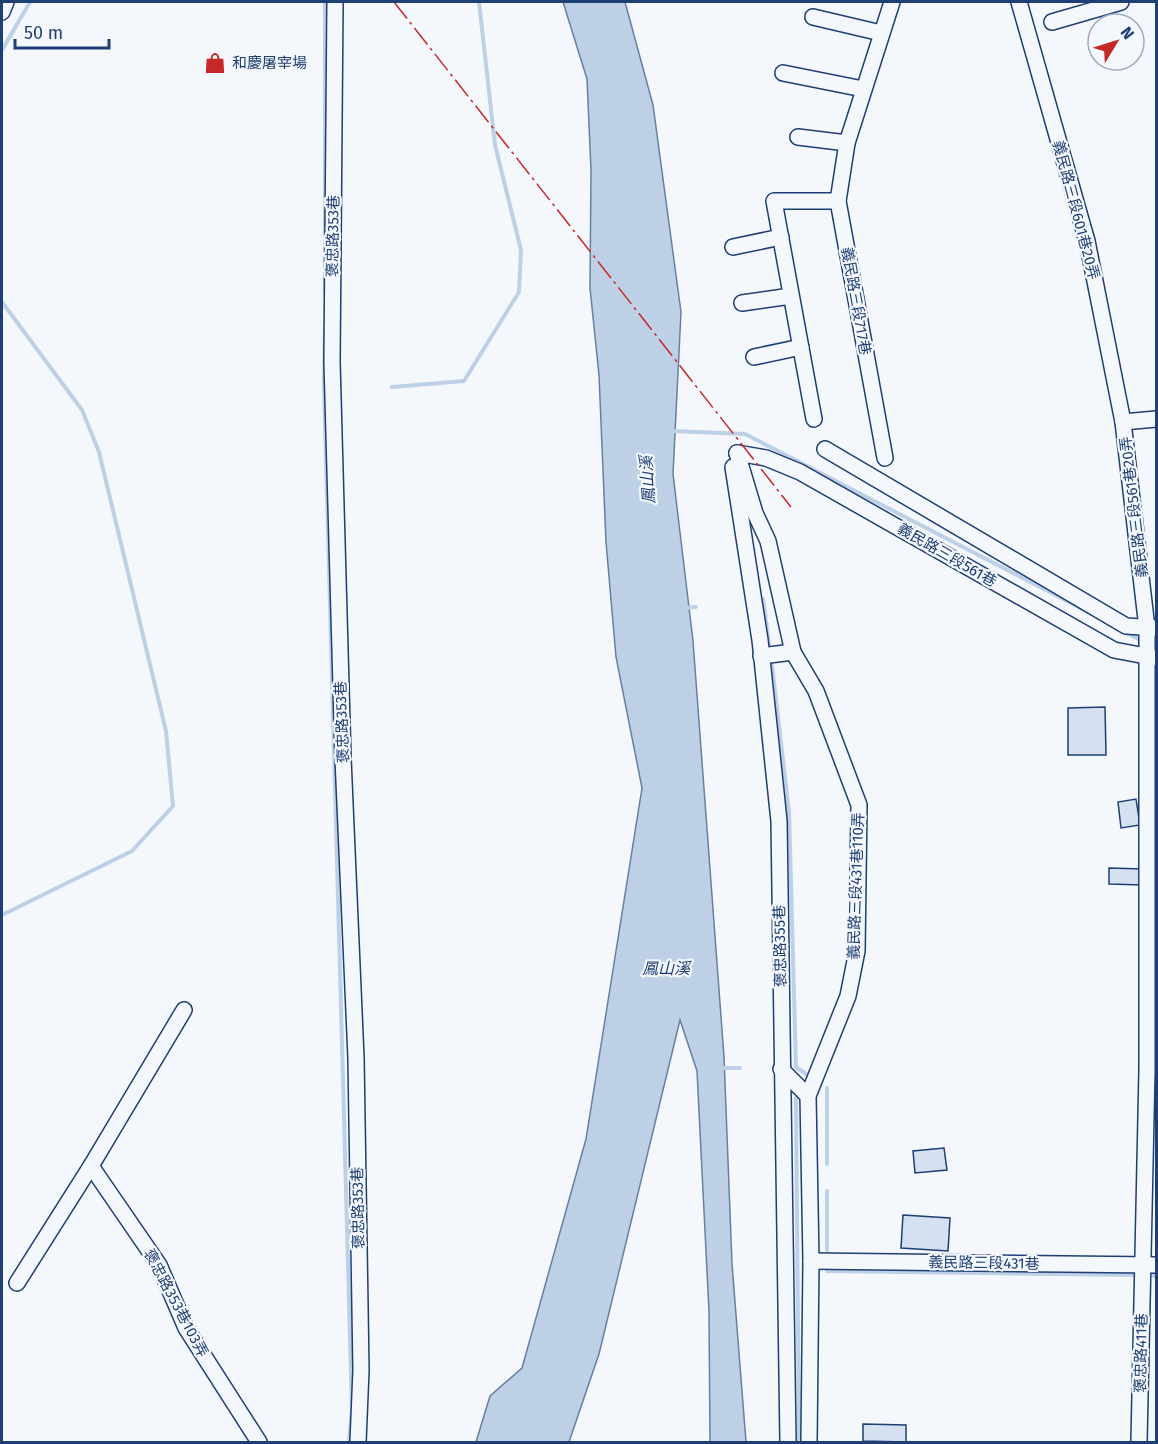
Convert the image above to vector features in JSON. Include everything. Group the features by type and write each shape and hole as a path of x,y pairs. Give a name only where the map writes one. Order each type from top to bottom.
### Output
{"street":[{"path":"2,12 6,2"},
{"name":"褒忠路353巷","path":"335,2 332,362 342,747 356,1058 361,1370 358,1443"},
{"name":"義民路三段717巷","path":"885,458 838,201 847,142 892,2"},
{"name":"義民路三段601巷20弄","path":"1019,2 1087,241 1124,422"},
{"path":"1052,22 1121,2"},
{"path":"813,17 881,33"},
{"path":"783,73 863,89"},
{"path":"798,138 847,142"},
{"path":"814,419 774,201 838,201"},
{"path":"734,247 781,237"},
{"path":"742,303 791,296"},
{"path":"754,357 801,347"},
{"path":"1124,422 1156,419"},
{"name":"義民路三段561巷20弄","path":"1124,422 1152,628 1152,658"},
{"name":"義民路三段561巷","path":"825,449 1125,626 1152,628"},
{"name":"義民路三段561巷","path":"737,453 766,458 800,472 1114,650 1152,658"},
{"name":"義民路三段431巷110弄","path":"737,453 755,513 768,541 793,652 816,691 859,805 857,951 848,996 808,1096 811,1261"},
{"name":"褒忠路355巷","path":"737,453 732,462 761,656 779,821 788,1443"},
{"path":"761,656 793,652"},
{"name":"褒忠路411巷","path":"1139,1443 1150,1264 1147,1070 1152,658"},
{"path":"17,1284 184,1010"},
{"path":"781,1069 808,1096"},
{"name":"褒忠路353巷103弄","path":"91,1166 159,1265 186,1328 259,1443"},
{"path":"809,1443 811,1261"},
{"name":"義民路三段431巷","path":"811,1261 1150,1264"}],"water":[{"name":"鳳山溪","path":"563,2 625,2 653,105 681,312 673,474 693,641 724,1057 732,1264 746,1442 710,1442 709,1311 697,1071 680,1020 599,1354 569,1442 476,1442 490,1396 522,1368 586,1139 642,788 616,657 606,542 599,375 590,288 591,170 587,79"}],"building":[{"path":"1105,707 1106,755 1068,755 1068,708"},
{"path":"1136,799 1140,825 1121,828 1118,802"},
{"path":"1109,868 1143,869 1143,885 1109,884"},
{"path":"944,1148 947,1170 915,1173 913,1151"},
{"path":"903,1215 950,1218 948,1251 901,1248"},
{"path":"863,1424 906,1425 906,1442 863,1441"}],"waterway":[{"path":"2,50 30,2"},
{"path":"325,2 325,293"},
{"path":"392,387 464,381 519,292 521,250 495,145 479,2"},
{"path":"2,302 82,410 99,452 166,731 173,806 132,851 2,915"},
{"path":"325,325 324,385 352,1410 349,1442"},
{"path":"672,431 745,434 1092,614"},
{"path":"763,599 769,644"},
{"path":"685,608 696,607"},
{"path":"1125,632 1142,641"},
{"path":"772,665 789,812 796,1067 806,1074"},
{"path":"720,1068 740,1068"},
{"path":"827,1088 827,1164"},
{"path":"796,1098 799,1442"},
{"path":"827,1191 827,1250"},
{"path":"827,1271 1137,1275"}],"power":[{"path":"394,2 791,507"}],"place":[{"name":"和慶屠宰場","path":"215,63"}]}
